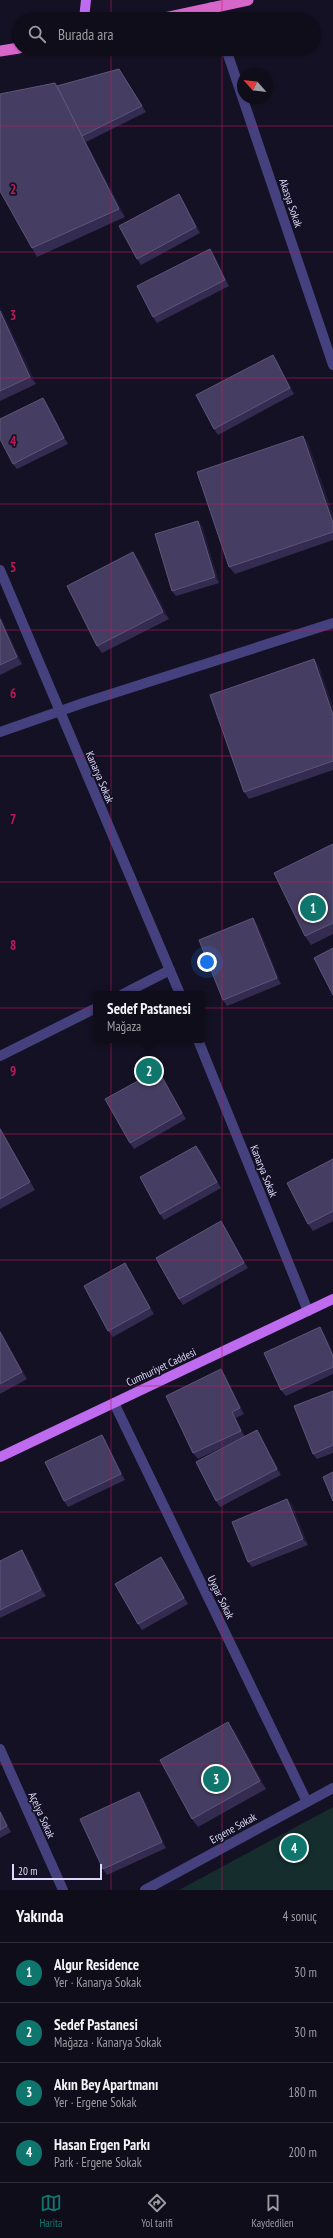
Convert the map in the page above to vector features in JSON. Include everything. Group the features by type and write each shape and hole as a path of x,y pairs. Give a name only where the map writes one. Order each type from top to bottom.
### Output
{"highway":[{"path":"190,12 248,0"},
{"path":"0,51 12,49"}],"main road":[{"path":"85,12 86,0"},
{"name":"Cumhuriyet Caddesi","path":"0,1457 333,1299"}],"street":[{"path":"211,7 213,12"},
{"name":"Akasya Sokak","path":"228,56 333,366"},
{"name":"Kanarya Sokak","path":"0,570 179,991"},
{"path":"0,732 333,623"},
{"path":"129,991 170,970"},
{"path":"0,1056 93,1010"},
{"name":"Kanarya Sokak","path":"199,1043 308,1311"},
{"name":"Uygar Sokak","path":"114,1403 306,1802"},
{"name":"Açelya Sokak","path":"0,1750 63,1890"},
{"name":"Ergene Sokak","path":"145,1890 333,1788"}],"green space":[{"path":"333,1807 333,1890 179,1890"}],"building":[{"path":"119,69 142,106 82,136 57,86"},
{"path":"55,83 119,209 32,248 0,191 0,94"},
{"path":"179,194 196,227 137,259 119,226"},
{"path":"210,249 225,280 153,317 137,286"},
{"path":"0,311 30,377 0,391"},
{"path":"273,355 290,388 214,429 196,395"},
{"path":"43,398 64,438 13,464 0,439 0,419"},
{"path":"303,436 333,523 333,532 229,567 197,472"},
{"path":"198,521 215,577 172,591 155,534"},
{"path":"133,552 163,612 97,646 67,586"},
{"path":"0,619 17,657 0,665"},
{"path":"314,659 333,715 333,761 244,792 210,695"},
{"path":"333,844 333,923 305,936 274,873"},
{"path":"253,918 277,978 223,1000 199,940"},
{"path":"333,948 333,995 314,958"},
{"path":"158,1070 182,1113 130,1143 105,1099"},
{"path":"0,1129 30,1182 0,1199"},
{"path":"196,1146 217,1182 160,1214 140,1177"},
{"path":"333,1159 333,1211 308,1224 287,1183"},
{"path":"221,1221 244,1263 179,1299 156,1258"},
{"path":"125,1263 150,1308 108,1331 84,1286"},
{"path":"320,1327 333,1356 333,1367 281,1390 264,1353"},
{"path":"0,1332 22,1372 0,1384"},
{"path":"221,1369 240,1408 232,1412 241,1431 193,1453 166,1396"},
{"path":"333,1391 333,1445 313,1454 294,1406"},
{"path":"257,1430 277,1469 216,1501 196,1462"},
{"path":"102,1435 121,1474 64,1501 45,1462"},
{"path":"333,1472 333,1501 323,1477"},
{"path":"287,1499 303,1539 248,1562 232,1522"},
{"path":"22,1550 41,1590 0,1610 0,1561"},
{"path":"161,1557 184,1598 138,1624 115,1584"},
{"path":"228,1722 260,1781 192,1819 160,1760"},
{"path":"139,1792 162,1842 103,1869 80,1819"},
{"path":"0,1812 7,1826 0,1830"}],"place":[{"name":"Algur Residence","path":"313,908"},
{"name":"Sedef Pastanesi","path":"149,1071"},
{"name":"Akın Bey Apartmanı","path":"216,1779"},
{"name":"Hasan Ergen Parkı","path":"294,1848"}]}
